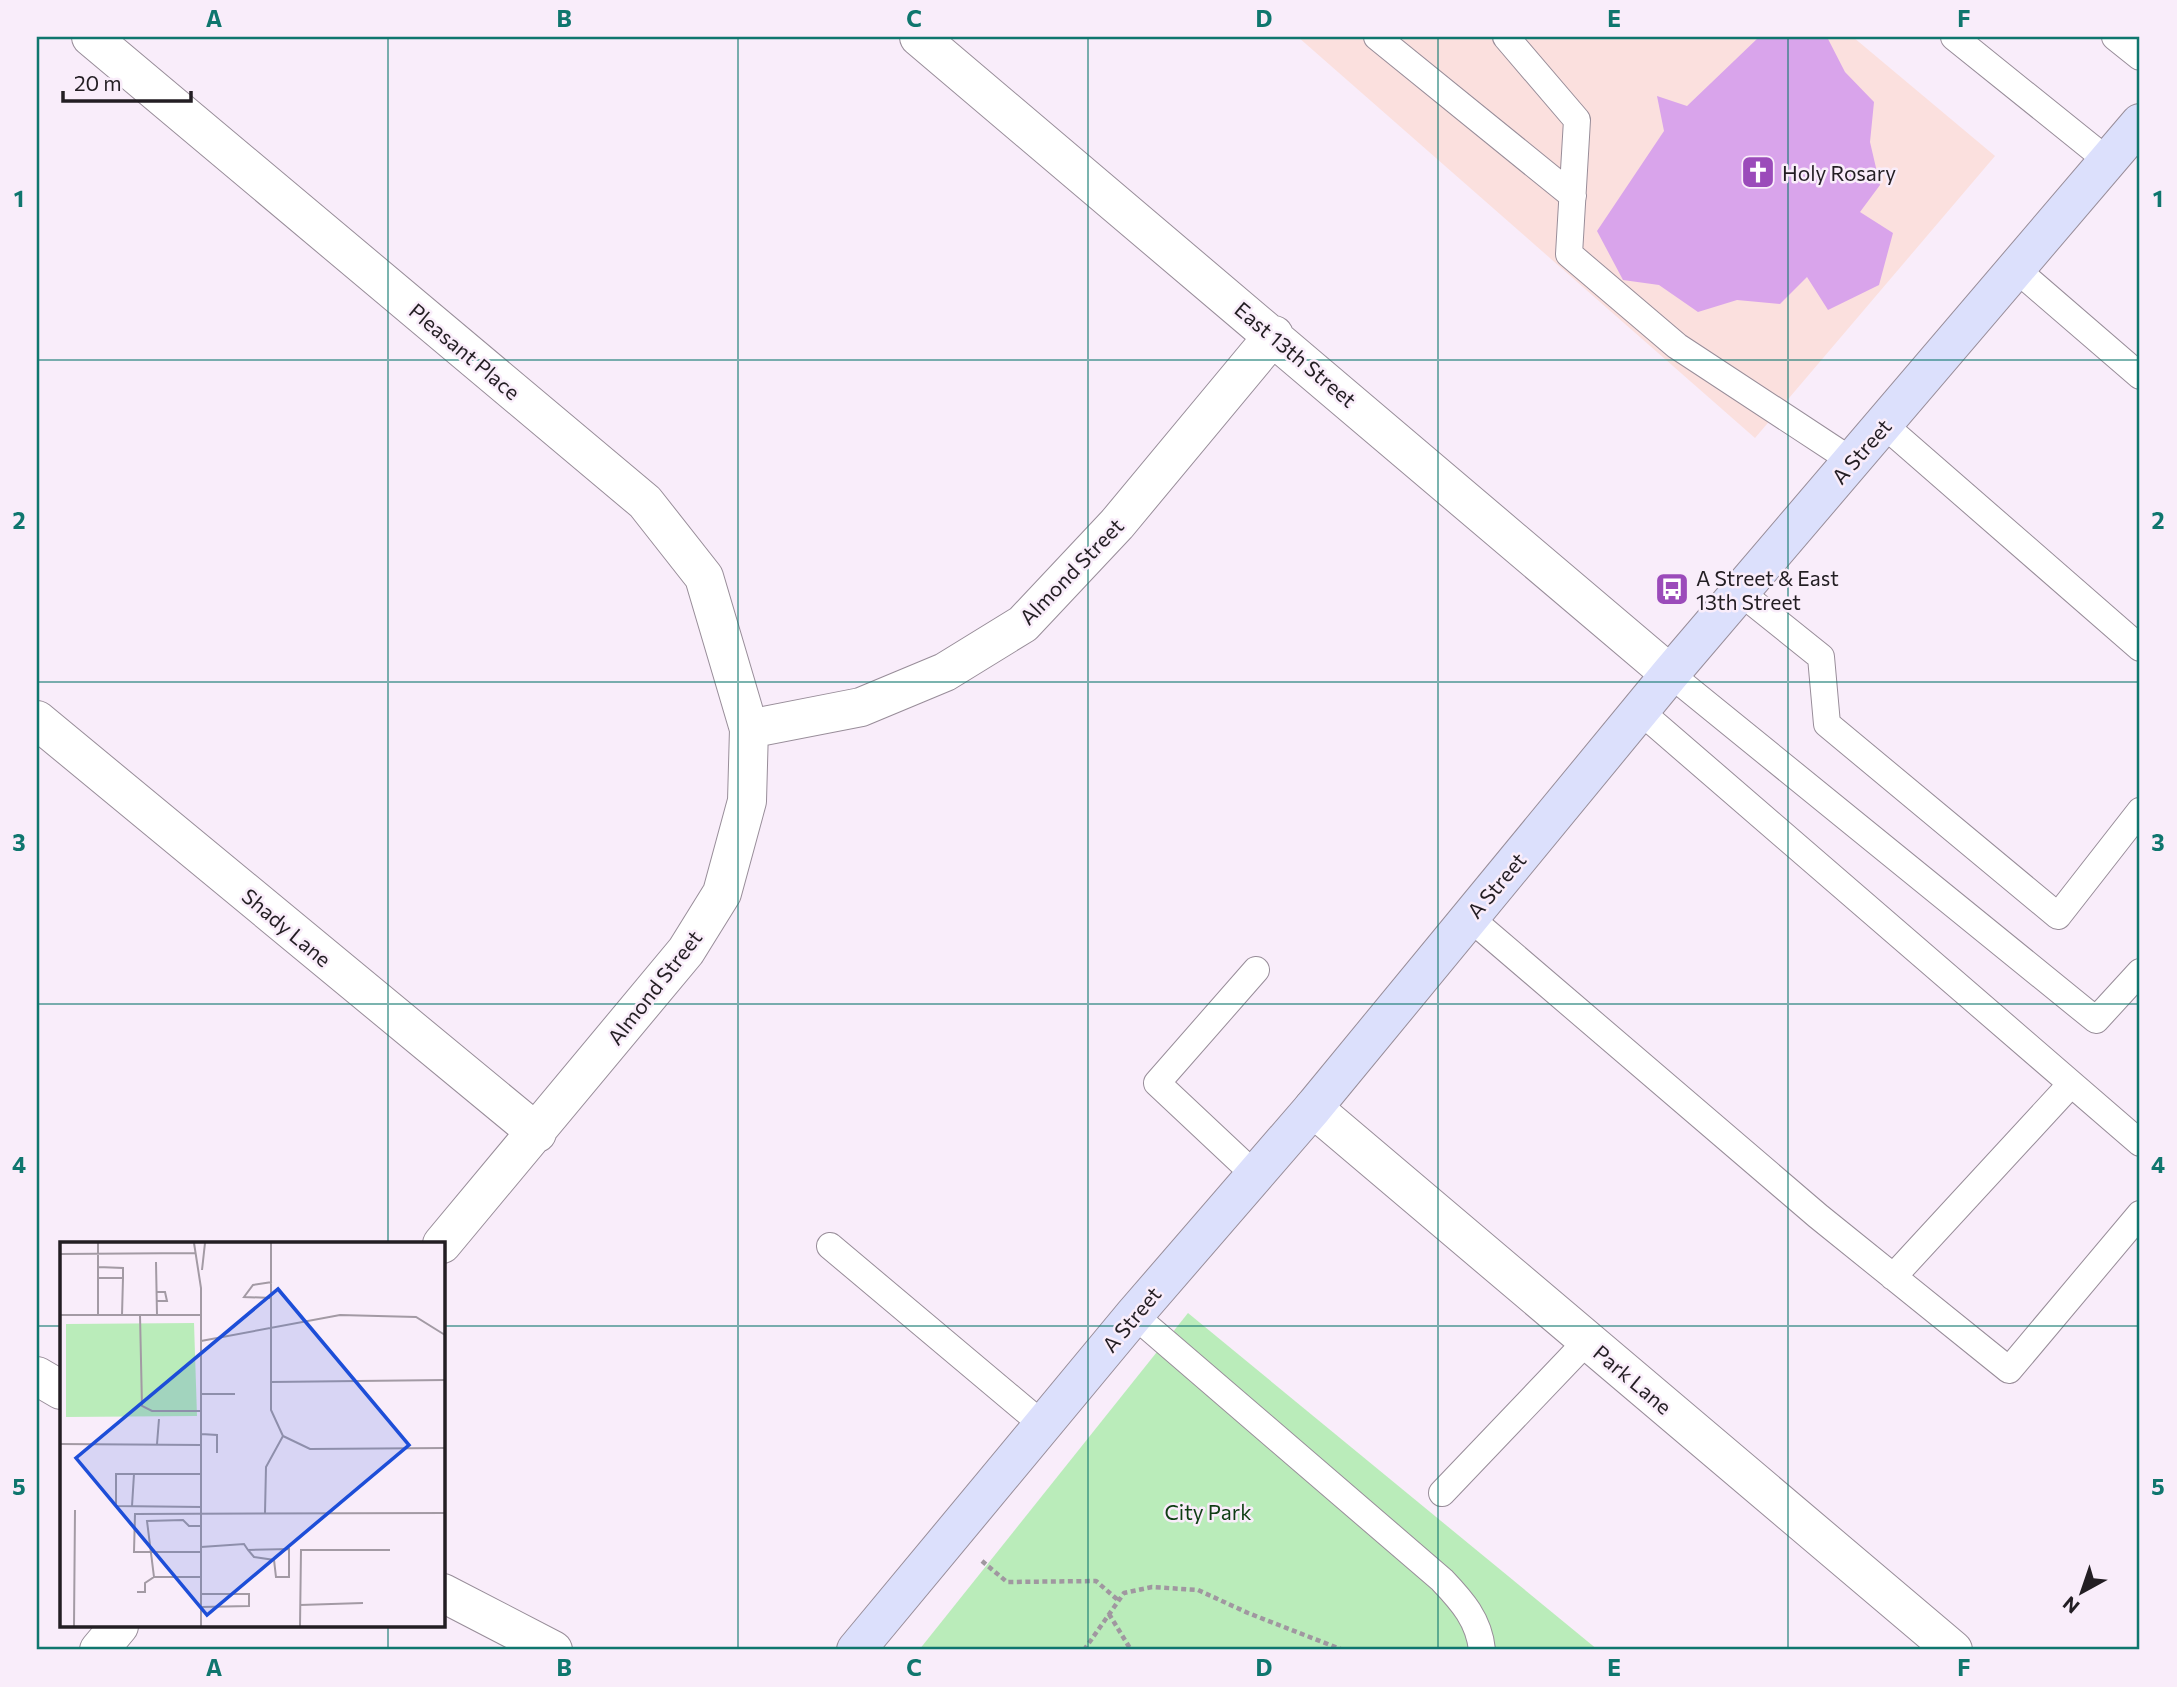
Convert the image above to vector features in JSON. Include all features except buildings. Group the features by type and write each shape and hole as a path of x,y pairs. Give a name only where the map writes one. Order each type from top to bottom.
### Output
{"main road":[{"name":"A Street","path":"856,1650 1134,1315 1313,1108 1671,674 2140,123"}],"street":[{"name":"Pleasant Place","path":"91,37 645,502 704,577 749,729"},
{"name":"East 13th Street","path":"919,37 1671,674"},
{"name":"Almond Street","path":"444,1242 686,951 722,892 747,801 749,729 861,706 945,671 1023,624 1117,524 1274,335"},
{"name":"Shady Lane","path":"37,720 537,1133"},
{"name":"Park Lane","path":"1313,1108 1953,1650"},
{"path":"37,1376 60,1389"},
{"path":"444,1593 553,1650"},
{"path":"99,1650 117,1628"}],"lane":[{"path":"1377,37 1573,196"},
{"path":"1506,37 1577,120 1569,254 1677,346 1852,461"},
{"path":"1954,37 2108,161"},
{"path":"2115,37 2140,57"},
{"path":"2016,269 2140,376"},
{"path":"1883,424 2140,648"},
{"path":"1740,592 1821,657 1828,724 2058,915 2140,811"},
{"path":"1671,674 2096,1020 2140,972"},
{"path":"1640,711 2140,1143"},
{"path":"1469,918 2008,1370 2140,1214"},
{"path":"1255,1175 1157,1083 1256,970"},
{"path":"1894,1277 2071,1084"},
{"path":"830,1247 1043,1425"},
{"path":"1134,1315 1442,1580 1467,1607 1478,1628 1482,1650"},
{"path":"1442,1493 1588,1340"}],"path":[{"path":"951,1536 1006,1582 1096,1581 1119,1601"},
{"path":"1084,1650 1124,1593 1152,1587 1198,1590 1248,1613 1343,1650"},
{"path":"1109,1614 1131,1650"}],"shaded area":[{"name":"Holy Rosary","path":"1298,37 1853,37 1995,156 1755,438"}],"green space":[{"name":"City Park","path":"1188,1313 1598,1650 919,1650"}],"place":[{"name":"Holy Rosary","path":"1758,172"},
{"name":"A Street & East 13th Street","path":"1672,589"}]}
